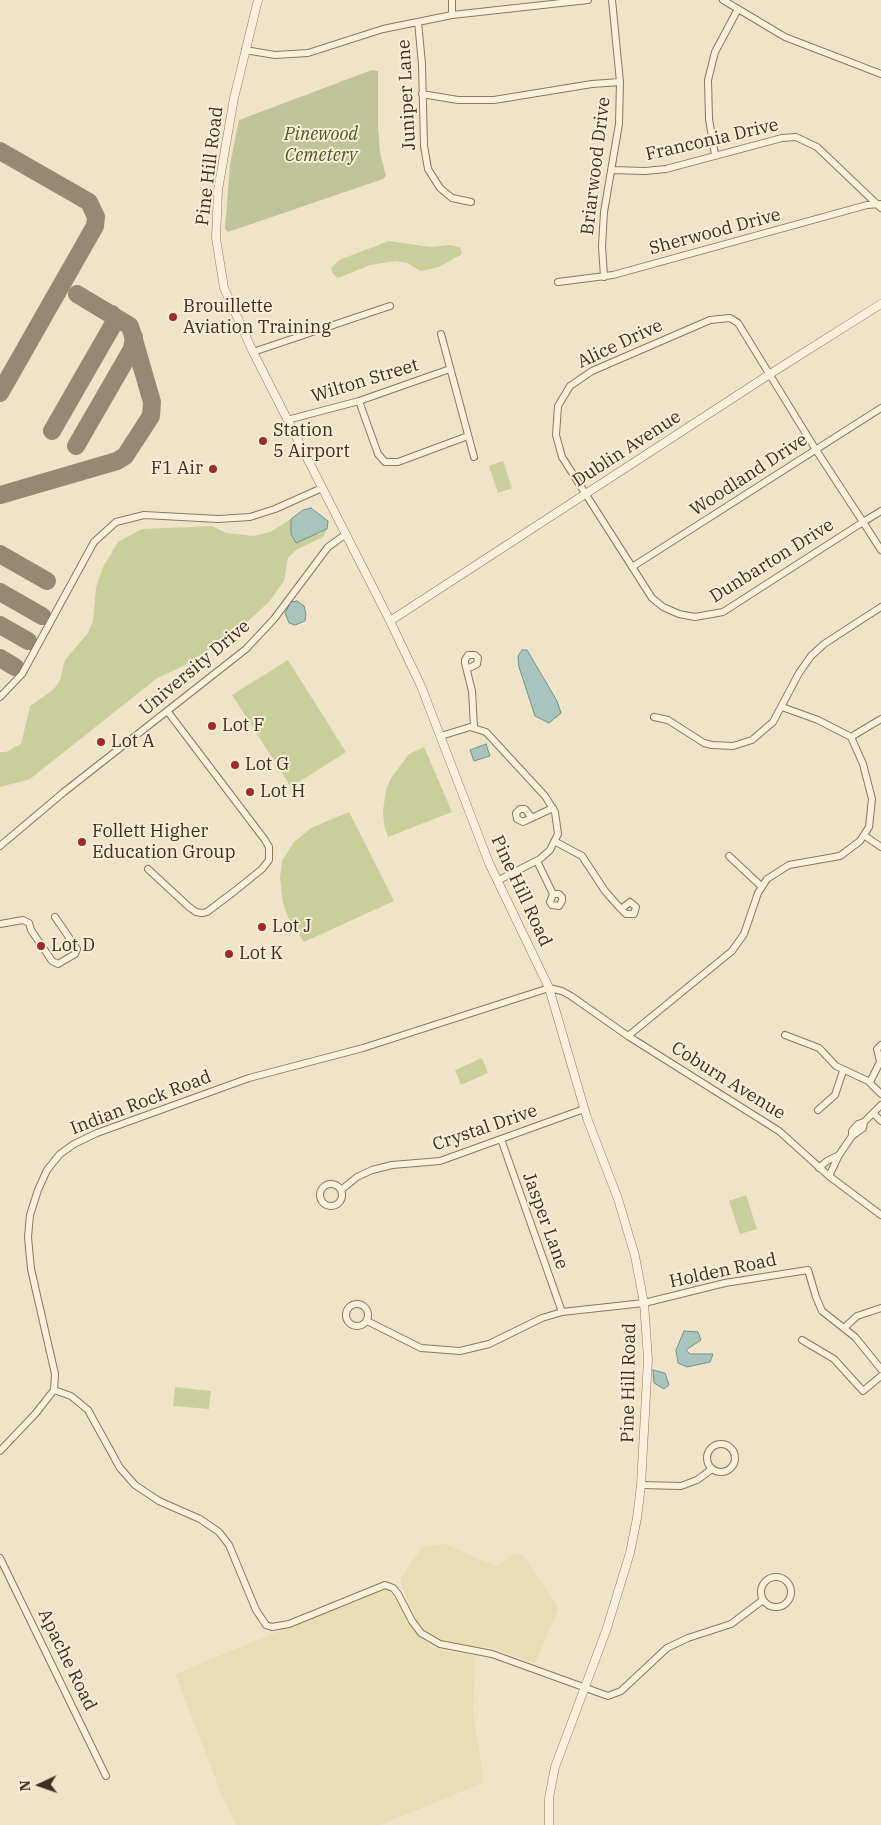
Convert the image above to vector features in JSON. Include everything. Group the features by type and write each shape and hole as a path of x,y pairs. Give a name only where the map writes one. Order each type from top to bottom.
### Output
{"street":[{"name":"Pine Hill Road","path":"258,0 245,50 224,150 217,204 216,238 220,274 224,288 252,352 346,534 421,686 497,881 549,988 584,1109 618,1199 634,1256 644,1303 648,1359 641,1486 630,1553 608,1624 555,1767 549,1798 549,1825"},
{"path":"452,0 452,15"},
{"path":"245,50 275,55 308,53 383,29 452,15 588,0"},
{"name":"Briarwood Drive","path":"604,276 602,246 604,212 618,124 620,82 612,0"},
{"path":"723,0 785,37 881,74"},
{"path":"715,155 709,119 708,80 716,52 738,9"},
{"name":"Juniper Lane","path":"418,22 422,64 424,146 428,169 452,198 471,202"},
{"path":"422,94 458,100 494,100 592,84 620,82"},
{"name":"Franconia Drive","path":"612,170 645,172 666,169 782,138 796,137 817,147 880,205"},
{"name":"Sherwood Drive","path":"558,282 604,276 867,205 880,205"},
{"name":"Dublin Avenue","path":"390,621 881,304"},
{"path":"252,352 390,306"},
{"name":"Alice Drive","path":"586,493 560,452 555,429 557,412 563,395 584,375 701,324 724,317 730,318 738,323 816,450 881,550"},
{"path":"441,334 474,457"},
{"name":"Wilton Street","path":"287,420 359,401 450,369"},
{"path":"359,401 378,454 385,462 398,462 468,436"},
{"name":"Woodland Drive","path":"632,567 881,408"},
{"path":"0,697 22,674 94,542 116,522 144,514 218,519 250,517 275,509 322,488"},
{"name":"Dunbarton Drive","path":"586,493 652,598 664,607 679,614 695,617 723,612 881,511"},
{"name":"University Drive","path":"0,846 64,792 168,712 262,634 328,547 346,534"},
{"path":"654,716 668,720 704,743 723,746 752,740 773,722 799,672 811,656 824,644 881,607"},
{"path":"467,669 472,690 474,727"},
{"path":"628,1036 732,950 744,934 761,886 774,874 789,865 840,856 865,836 871,816 872,798 863,764 851,737 818,720 782,707"},
{"path":"148,869 189,907 196,912 202,913 207,912 262,870 269,860 269,847 168,712"},
{"path":"851,737 881,720"},
{"path":"441,736 474,727 486,732 496,741 553,808 558,825 556,842 547,854 497,881"},
{"path":"532,818 553,808"},
{"path":"865,836 881,847"},
{"path":"556,842 582,856 601,886 621,909"},
{"path":"728,856 761,886"},
{"path":"537,861 553,894"},
{"path":"0,924 23,920 29,923 31,930 52,961 58,964 75,954 77,949 54,917"},
{"name":"Coburn Avenue","path":"549,988 562,991 571,996 628,1036 779,1131 819,1168 881,1215"},
{"name":"Indian Rock Road","path":"54,1390 55,1374 30,1269 28,1237 30,1215 38,1190 47,1170 60,1154 74,1144 97,1133 249,1078 362,1048 549,988"},
{"path":"785,1035 819,1048 843,1071 870,1082 881,1094"},
{"path":"870,1082 880,1061 877,1049 881,1044"},
{"path":"818,1110 835,1095 843,1071"},
{"path":"829,1176 839,1155 852,1136 863,1128 864,1122 881,1106"},
{"name":"Crystal Drive","path":"340,1190 357,1177 372,1170 392,1165 440,1161 584,1109"},
{"path":"873,1113 881,1121"},
{"name":"Jasper Lane","path":"501,1140 562,1312"},
{"path":"819,1168 827,1161 839,1155"},
{"name":"Holden Road","path":"367,1321 421,1348 460,1351 489,1344 542,1318 562,1312 644,1303 739,1280 808,1270 822,1311 844,1328"},
{"path":"881,1308 857,1316 844,1328 865,1348 881,1369"},
{"path":"802,1340 834,1359 863,1391 881,1376"},
{"path":"0,1451 36,1413 54,1390 71,1396 88,1410 120,1468 135,1485 160,1501 200,1519 220,1532 229,1545 256,1610 266,1625 272,1627 289,1624 385,1585 398,1594 416,1627 427,1638 440,1644 492,1654 608,1696 617,1694 667,1648 688,1638 731,1624 763,1600"},
{"path":"716,1445 730,1447 735,1455 732,1468 724,1472 712,1469 707,1461 708,1451 716,1445"},
{"path":"641,1486 681,1486 697,1480 712,1469"},
{"name":"Apache Road","path":"0,1558 106,1776"},
{"path":"782,1578 789,1585 790,1595 785,1603 771,1606 763,1600 762,1586 768,1579 782,1578"}],"shaded area":[{"path":"446,1544 498,1566 514,1554 523,1555 556,1604 558,1610 536,1661 532,1662 495,1649 450,1643 433,1636 417,1621 402,1588 401,1578 422,1547"},
{"path":"387,1590 396,1599 408,1624 430,1646 448,1652 471,1655 475,1659 473,1713 483,1774 482,1783 380,1825 236,1825 222,1796 176,1676 178,1673 375,1591"}],"green space":[{"name":"Pinewood Cemetery","path":"372,70 378,71 378,128 380,153 386,176 383,179 228,232 225,229 230,165 239,120"},
{"path":"389,241 430,247 450,245 460,247 462,254 439,267 421,271 407,263 396,261 370,265 338,278 333,274 331,268 339,260"},
{"path":"503,461 512,488 498,493 489,466"},
{"path":"291,519 291,534 319,534 327,529 323,537 296,550 288,558 284,581 269,602 235,633 181,667 156,679 30,779 0,787 0,752 6,752 21,744 30,706 54,689 60,680 65,660 88,633 93,621 96,587 104,565 118,542 142,529 212,526 226,533 254,536 270,532"},
{"path":"288,660 346,752 291,787 232,695"},
{"path":"424,747 452,812 388,837 384,825 383,811 386,790 391,778 409,754"},
{"path":"349,812 394,901 304,942 288,917 283,904 280,878 282,861 294,842 311,828"},
{"path":"482,1058 488,1073 461,1085 455,1070"},
{"path":"746,1195 757,1229 740,1234 729,1201"},
{"path":"175,1387 211,1391 209,1409 173,1406"}],"water":[{"path":"311,508 328,521 327,529 296,543 291,534 291,519 303,510"},
{"path":"297,601 304,606 306,614 305,621 295,625 289,623 285,613 291,602"},
{"path":"522,650 527,650 557,701 561,713 549,723 535,716 519,667 518,656"},
{"path":"486,744 490,756 474,761 470,750"},
{"path":"684,1331 698,1332 701,1340 686,1350 690,1354 713,1354 710,1362 687,1367 678,1363 676,1350"},
{"path":"653,1370 665,1373 669,1385 664,1389 654,1383"}],"taxiway":[{"path":"0,151 89,202 96,217 95,226 0,393"},
{"path":"0,495 117,461 125,456 151,416 152,402 130,326 77,294"},
{"path":"52,431 114,323 112,314"},
{"path":"76,446 132,349 134,337"},
{"path":"0,554 47,581"},
{"path":"0,592 42,616"},
{"path":"0,625 28,641"},
{"path":"0,658 15,667"}],"place":[{"name":"Brouillette Aviation Training","path":"173,317"},
{"name":"Station 5 Airport","path":"263,441"},
{"name":"F1 Air","path":"213,469"},
{"name":"Lot F","path":"212,726"},
{"name":"Lot A","path":"101,742"},
{"name":"Lot G","path":"235,765"},
{"name":"Lot H","path":"250,792"},
{"name":"Follett Higher Education Group","path":"82,842"},
{"name":"Lot J","path":"262,927"},
{"name":"Lot D","path":"41,946"},
{"name":"Lot K","path":"229,954"}]}
